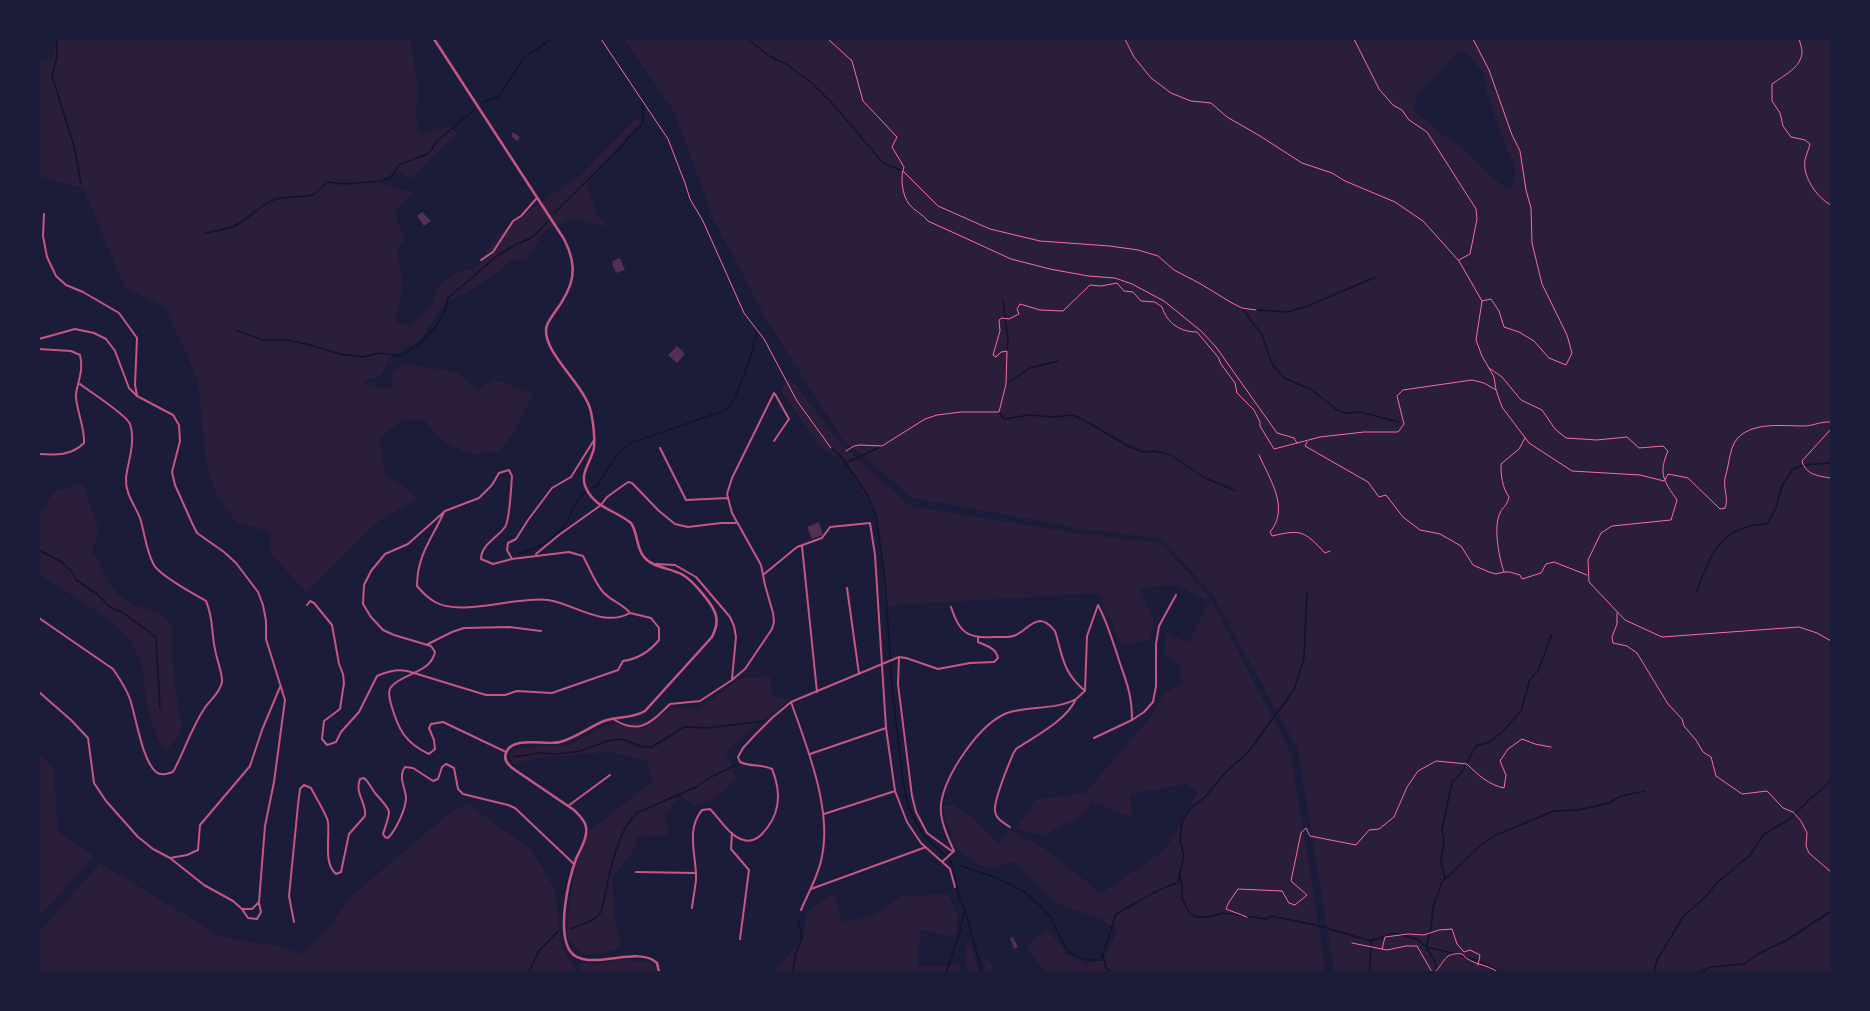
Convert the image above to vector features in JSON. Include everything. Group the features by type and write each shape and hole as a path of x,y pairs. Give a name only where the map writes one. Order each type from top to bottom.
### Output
{"street":[{"path":"434,39 564,239 573,263 570,286 546,327 546,337 555,354 589,405 594,440 592,453 585,471 585,486 590,495 601,506 631,523 636,533 641,554 644,558 683,575 695,586 714,611 717,620 715,632 712,637 650,708 636,716 613,719 600,723 559,743 521,742 512,745 506,752 507,762 515,770 580,815 586,828 585,837 574,864 563,927 564,938 570,951 580,958 588,960 622,958 651,959 657,964 659,972"},
{"path":"481,260 493,252 513,221 521,216 537,198"},
{"path":"44,214 44,243 47,257 56,276 66,285 83,292 119,313 137,338 135,385 137,396"},
{"path":"39,339 75,329 94,333 106,339 115,351 130,388 137,396 173,415 179,425 180,441 172,472 175,485 197,533 224,552 236,563 258,592 263,605 266,621 266,639 284,700 274,782 265,826 259,902 261,912 257,919 248,918 242,909 233,901 204,885 170,858 153,849 138,837 106,801 94,783 88,738 71,720 39,692"},
{"path":"39,349 71,351 80,355 83,364 80,384 76,394 84,432 84,443 78,450 66,454 39,454"},
{"path":"39,618 113,669 122,680 130,699 146,759 156,772 164,775 173,772 204,709 218,691 222,682 214,646 213,624 206,602 163,575 151,559 139,517 131,502 127,490 126,480 132,447 129,423 120,414 80,384"},
{"path":"613,719 619,723 635,727 645,726 670,704 700,701 732,680 745,669 772,629 774,622 761,565 732,513 728,498 729,486 732,478 774,393 789,419 774,441"},
{"path":"512,559 507,550 508,543 516,539 552,488 571,477 594,440"},
{"path":"660,448 686,500 728,498"},
{"path":"307,605 310,601 314,603 332,625 337,659 344,683 340,709 324,721 322,739 327,746 336,742 341,732 359,712 377,676 395,671 407,670 414,673 486,695 505,695 517,691 552,693 618,670 622,661 629,660 650,651 659,640 659,628 651,618 630,613 625,607 612,601 602,590 582,556 569,552 535,555 493,564 481,559 481,553 485,547 506,526 512,476 508,470 499,473 492,485 479,498 445,511 408,544 385,554 371,571 364,585 363,604 371,617 384,630 394,635 431,646 435,652 434,660 428,666 414,673 392,685 389,689 389,695 396,722 401,732 410,742 429,754 434,749 434,740 429,728 431,724 443,722 506,752"},
{"path":"535,555 559,535 601,506 607,497 628,482 632,483 659,511 675,524 688,527 721,523 737,523"},
{"path":"445,511 435,533 422,554 417,573 417,586 436,603 447,606 470,607 516,600 548,600 607,619 620,619 630,613"},
{"path":"763,575 797,547 822,538 830,527 870,523 875,555 886,728 895,791 907,822 926,847 950,869 955,887"},
{"path":"802,546 817,692"},
{"path":"655,564 675,565 696,577 730,617 734,626 736,637 732,680"},
{"path":"847,588 859,674"},
{"path":"1094,738 1132,720 1144,712 1153,702 1156,686 1156,644 1159,626 1176,595"},
{"path":"1010,827 999,820 995,812 996,802 1013,754 1016,749 1050,727 1073,706 1085,690 1087,636 1098,605 1108,623 1117,655 1125,674 1131,696 1132,720"},
{"path":"951,607 955,620 960,629 967,635 978,637 1010,637 1016,635 1034,622 1042,621 1051,625 1055,631 1072,680 1085,690"},
{"path":"427,645 452,632 464,628 485,629 509,627 541,631"},
{"path":"692,908 696,873 692,840 693,828 702,810 710,809 732,833 744,840 758,838 766,830 777,811 776,785 772,769 767,766 744,764 740,762 738,757 742,748 772,718 791,702 900,657 938,669 970,663 994,662 998,658 997,652 992,648 978,642 978,637"},
{"path":"900,657 898,684 912,796 916,812 927,833 953,852"},
{"path":"170,858 187,855 198,850 200,825 250,766 262,730 280,686"},
{"path":"953,852 954,851 945,832 940,806 945,787 974,739 991,723 1007,713 1077,699"},
{"path":"791,702 810,754 823,814 825,836 822,857 801,910"},
{"path":"810,754 886,728"},
{"path":"294,922 289,896 300,789 304,785 311,788 328,820 328,852 333,872 336,874 340,872 349,834 365,816 365,806 358,790 360,779 364,778 368,781 375,793 388,807 390,812 384,837 388,838 392,834 405,803 406,798 401,776 405,767 414,768 432,781 438,779 442,767 446,764 454,768 458,789 463,794 515,808 574,864"},
{"path":"568,806 610,775"},
{"path":"823,814 895,791"},
{"path":"732,833 731,849 749,870 740,939"},
{"path":"810,889 926,847"},
{"path":"942,862 953,852"},
{"path":"636,872 696,873"},
{"path":"242,909 252,909 259,902"}],"path":[{"path":"601,39 668,139 690,199 703,220 744,313 764,339 797,401 831,448"},
{"path":"828,39 852,61 863,101 897,137 892,147 904,167 903,187 908,204 925,216 928,221 1011,259 1081,274 1115,278 1132,284 1164,302 1201,330 1216,347 1277,433 1294,438 1297,444"},
{"path":"1125,39 1134,57 1151,78 1171,93 1191,101 1211,103 1227,117 1302,163 1332,173 1345,181 1395,202 1428,225 1459,261 1482,301 1476,340 1487,366 1494,377 1496,390 1502,408 1529,443 1572,471 1640,475 1664,481"},
{"path":"1354,39 1379,89 1394,105 1402,110 1409,120 1427,132 1476,209 1477,219 1470,254 1459,261"},
{"path":"1473,39 1488,70 1512,135 1520,150 1526,190 1531,208 1532,243 1542,284 1567,335 1572,354 1566,365 1549,358 1534,341 1519,332 1504,327 1499,311 1491,299 1482,301"},
{"path":"1799,39 1802,50 1801,60 1791,70 1772,84 1772,101 1780,113 1783,126 1791,137 1805,140 1810,144 1805,161 1809,183 1824,201 1831,204"},
{"path":"903,171 938,206 990,229 1040,241 1110,246 1138,250 1158,256 1174,270 1232,303 1242,308 1256,310"},
{"path":"846,451 854,446 860,445 882,446 925,419 937,415 961,412 999,412 1006,384 1007,351 1001,352 996,357 993,354 1000,331 999,320 1002,318 1009,319 1019,314 1017,309 1020,304 1040,310 1063,311 1090,285 1101,286 1117,283 1124,291 1133,292 1141,301 1155,302 1162,307 1164,315 1170,322 1188,332 1197,332 1204,338 1235,383 1237,393 1254,410 1260,422 1260,426 1274,449 1320,437 1364,432 1398,432 1404,424 1397,396 1403,390 1472,380 1484,383 1496,390"},
{"path":"1487,366 1502,377 1521,400 1542,410 1555,429 1566,438 1597,440 1627,437 1639,448 1663,446 1668,451 1662,472 1664,481 1677,500 1671,520 1612,526 1601,533 1588,560 1589,582 1624,620 1662,637 1799,627 1817,633 1831,641"},
{"path":"1664,481 1668,474 1688,478 1720,508 1725,508 1727,502 1724,483 1732,447 1741,436 1755,428 1794,425 1805,426 1824,421 1831,422"},
{"path":"1831,429 1802,460 1804,468 1814,475 1831,478"},
{"path":"1504,572 1496,540 1500,511 1507,506 1509,497 1505,491 1501,478 1501,464 1519,449 1525,438"},
{"path":"1308,441 1305,446 1368,482 1379,497 1386,495 1403,517 1420,530 1440,534 1461,546 1473,565 1496,574 1510,572 1520,575 1522,579 1542,573 1546,564 1554,562 1588,575"},
{"path":"1259,455 1278,499 1280,511 1274,527 1270,532 1272,536 1293,531 1303,533 1312,538 1325,553 1330,551"},
{"path":"1617,613 1617,624 1612,637 1613,642 1627,646 1637,653 1668,704 1682,719 1684,726 1696,740 1703,752 1711,757 1716,776 1742,794 1767,791 1783,808 1793,812 1801,821 1807,833 1806,846 1809,853 1831,872"},
{"path":"1247,917 1226,909 1238,889 1282,891 1289,903 1296,905 1307,894 1291,881 1301,833 1306,828 1310,836 1356,845 1370,830 1379,829 1394,817 1407,787 1418,771 1436,761 1467,764 1478,775 1494,786 1504,788 1506,775 1500,761 1508,749 1522,739 1535,744 1552,747"},
{"path":"1382,949 1385,937 1408,934 1424,935 1439,930 1452,929 1457,944 1464,952 1470,950 1480,955 1478,965"},
{"path":"1352,943 1387,950 1406,946 1417,946 1432,972"},
{"path":"1435,972 1444,959 1452,953 1462,954 1467,960 1478,965 1490,967 1498,972"}],"shaded area":[{"path":"57,39 410,39 418,90 416,120 421,135 451,126 457,134 411,179 396,170 381,183 414,193 394,212 405,240 397,248 403,287 395,322 411,325 429,309 439,286 454,274 475,267 502,231 549,196 580,176 637,117 642,123 587,185 596,213 609,227 575,218 546,230 526,261 511,259 495,275 466,293 446,302 418,342 391,356 380,376 362,382 375,388 392,388 393,372 403,363 460,373 477,391 494,379 533,394 515,431 499,452 469,454 441,440 424,420 400,421 380,439 384,467 388,478 408,489 417,499 380,520 306,592 272,555 269,532 236,522 215,492 206,461 198,380 164,306 124,287 84,189 39,176 39,59 51,59"},
{"path":"624,39 1831,39 1831,972 1334,972 1298,750 1213,595 1162,539 1084,529 913,498 843,440 766,319 713,218 675,113","holes":["1460,50 1465,51 1484,74 1487,93 1497,125 1515,168 1514,185 1509,188 1499,183 1465,150 1436,130 1428,120 1417,114 1414,109 1420,92"]},
{"path":"789,376 841,444 910,506 1082,534 1161,543 1209,596 1206,600 1177,585 1140,588 1154,620 1149,640 1122,645 1098,593 885,606 881,547 874,512 844,461 822,449 781,391"},
{"path":"78,483 83,485 99,530 92,552 98,560 108,582 118,594 133,605 157,611 164,616 173,628 172,652 175,689 182,726 179,736 167,750 162,748 152,726 145,693 143,668 131,641 110,620 39,574 39,509 43,510 53,492"},
{"path":"1210,598 1291,753 1326,972 1044,972 1026,946 1047,928 1066,953 1086,964 1105,957 1118,930 1102,920 1055,903 1014,861 989,870 956,849 942,806 955,805 977,821 998,844 1008,829 1044,848 1101,893 1165,850 1198,792 1186,784 1131,794 1132,817 1091,802 1083,816 1042,836 1016,828 1036,799 1085,793 1152,715 1164,693 1181,685 1180,666 1164,656 1166,632 1189,643"},
{"path":"770,676 772,695 790,700 765,718 726,752 736,779 714,799 694,806 680,795 664,817 669,827 667,836 638,837 632,853 612,879 615,914 621,947 594,954 579,951 567,936 568,912 577,863 589,831 653,781 646,760 610,752 538,758 513,764 509,754 519,748 569,746 603,726 651,720 673,708 699,709 741,678"},
{"path":"39,753 54,768 58,831 94,856 39,917"},
{"path":"467,804 531,849 555,890 562,947 576,972 39,972 39,932 100,863 224,938 280,946 302,954 330,926 350,897 451,812"},
{"path":"834,893 842,923 875,915 902,896 948,894 958,914 956,937 921,930 917,966 949,966 959,963 962,972 776,972 779,966 802,940 808,910"},
{"path":"968,938 979,972 968,972 965,959"},
{"path":"985,955 996,972 985,972"},
{"path":"620,960 649,962 655,967 654,972 583,972 581,970 580,962 593,965"}],"building":[{"path":"513,132 520,137 517,141 511,136"},
{"path":"422,212 431,221 424,226 417,216"},
{"path":"620,258 625,270 616,273 612,264 613,261"},
{"path":"677,346 685,354 677,363 668,355"},
{"path":"819,522 823,535 812,539 807,527"},
{"path":"1013,937 1018,947 1014,949 1010,938"}],"waterway":[{"path":"57,39 57,57 52,76 74,146 81,184"},
{"path":"484,102 499,96 524,58 551,39"},
{"path":"748,39 769,56 786,64 812,83 833,104 883,163 903,171"},
{"path":"554,213 609,159 643,122 643,102"},
{"path":"204,234 234,226 245,220 270,201 316,193 326,182 344,184 381,181 391,177 399,165 429,153 437,141 474,110"},
{"path":"236,330 262,340 287,340 311,345 339,354 363,357 379,353 401,356 422,342 436,326 445,311 448,298 497,256 515,245 533,237 548,221"},
{"path":"1256,310 1288,312 1308,306 1376,277"},
{"path":"1003,300 1008,341 1007,351"},
{"path":"1242,308 1262,335 1272,364 1284,378 1312,390 1337,410 1345,413 1360,412 1399,422"},
{"path":"755,339 758,330"},
{"path":"592,488 596,487 617,455 630,443 721,412 729,407 736,395 754,343"},
{"path":"1006,384 1030,368 1058,361"},
{"path":"999,412 1004,419 1029,415 1053,417 1073,415 1128,446 1144,452 1154,451 1169,454 1205,478 1236,491"},
{"path":"846,463 882,446"},
{"path":"831,448 840,455 867,494 876,516 885,579 892,688 903,780 908,806 919,828 930,842 945,856"},
{"path":"1696,593 1712,555 1728,536 1738,530 1751,526 1767,524 1776,508 1782,486 1793,469 1803,465 1831,463"},
{"path":"518,554 537,547 554,537 569,518 575,504 585,493"},
{"path":"39,550 62,562 73,573 76,580 96,593 110,607 123,613 156,637 160,708"},
{"path":"960,866 978,871 1012,885 1028,895 1048,914 1063,943 1072,954 1079,958 1101,960 1116,914 1155,892 1178,882 1184,856 1180,840 1182,822 1191,808 1204,798 1226,772 1248,752 1294,690 1304,658 1307,592"},
{"path":"1445,878 1441,862 1444,840 1442,830 1452,782 1461,773 1476,746 1490,742 1505,729 1521,711 1530,679 1538,671 1552,634"},
{"path":"514,757 538,753 558,754 581,751 607,741 621,739 643,747 652,747 684,727 707,728 764,721"},
{"path":"570,929 591,921 601,912 613,859 618,845 629,822 637,813 698,786 711,777 736,765"},
{"path":"1654,972 1657,960 1683,917 1708,894 1718,882 1750,855 1764,834 1790,819 1831,781"},
{"path":"1437,972 1435,961 1426,947 1431,929 1433,907 1442,882 1481,845 1496,835 1554,811 1578,810 1609,803 1621,796 1645,791"},
{"path":"951,861 959,896 967,917 982,972"},
{"path":"1180,877 1182,885 1182,898 1189,912 1196,917 1209,917 1222,913 1242,915"},
{"path":"946,972 960,931 964,911"},
{"path":"1700,972 1711,967 1744,964 1758,954 1787,940 1831,911"},
{"path":"1245,916 1266,919 1271,916 1316,925 1371,941 1370,972"},
{"path":"793,972 796,952 802,938 798,920"},
{"path":"529,972 539,951 559,930"},
{"path":"1371,941 1394,933 1417,939 1426,947 1476,960 1501,972"},
{"path":"1103,955 1106,968 1112,972"}]}
